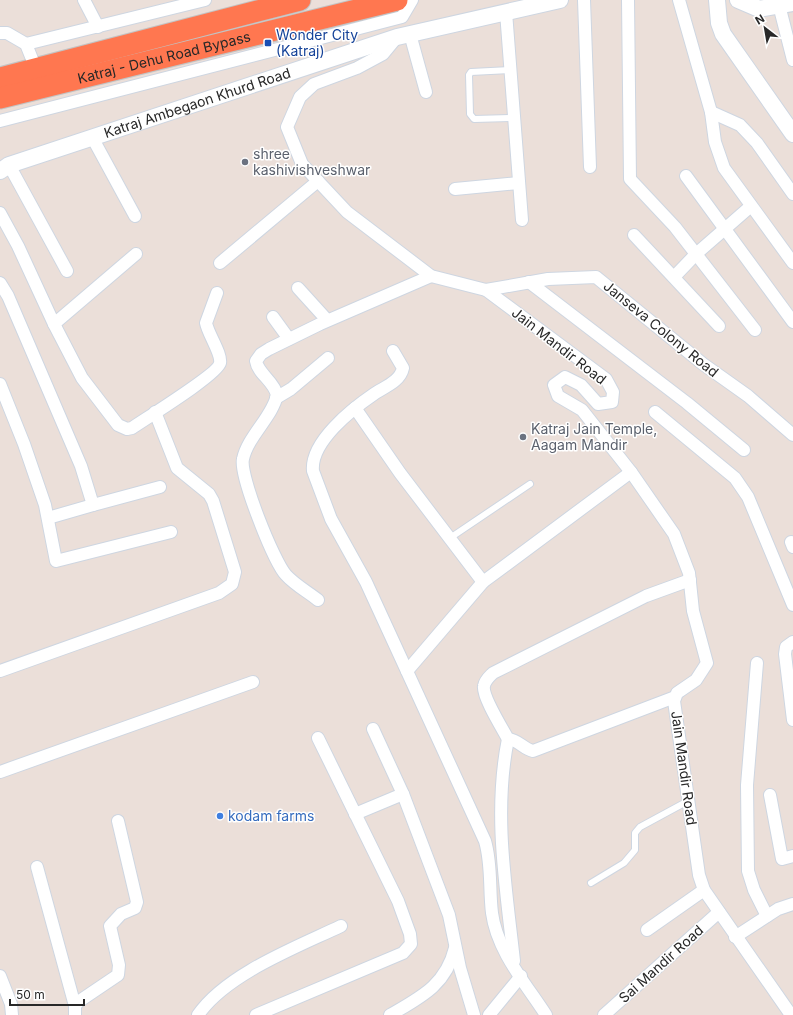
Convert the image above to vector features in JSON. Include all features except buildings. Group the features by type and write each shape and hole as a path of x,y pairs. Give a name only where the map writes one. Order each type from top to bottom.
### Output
{"highway":[{"name":"Katraj - Dehu Road Bypass","path":"0,78 32,80 155,59 398,0"},
{"name":"Katraj - Dehu Road Bypass","path":"0,98 32,80 287,2"}],"street":[{"path":"84,0 98,27"},
{"path":"0,33 12,35 26,44 205,0"},
{"path":"0,121 402,17 412,0"},
{"name":"Katraj Ambegaon Khurd Road","path":"5,168 92,137 404,35 560,0"},
{"path":"584,0 590,167"},
{"path":"628,0 630,179 675,227 755,330"},
{"path":"679,0 711,112 715,142 724,168 793,263"},
{"path":"717,0 719,23 723,34 793,134"},
{"path":"738,0 760,8 786,4 793,60"},
{"path":"287,2 288,27"},
{"path":"506,12 522,220"},
{"path":"404,35 426,92"},
{"name":"Jain Mandir Road","path":"404,35 383,54 357,68 314,84 300,97 287,127 302,164 347,212 431,276 486,290 606,379 613,392 612,402 598,404 581,385 565,377 554,385 558,396 582,410 631,472 674,534 689,573 693,611 707,664 696,680 676,693 674,701 699,875 704,890 735,937 791,1015"},
{"path":"26,44 32,80"},
{"path":"155,59 162,80"},
{"path":"711,112 740,124 757,143 793,194"},
{"path":"92,137 135,216"},
{"path":"5,168 67,272"},
{"path":"686,176 793,322"},
{"path":"220,263 318,181"},
{"path":"455,189 519,183"},
{"path":"674,277 696,254 751,206"},
{"path":"0,213 18,246 54,324 82,378 118,425 127,429 132,428 207,377 219,367 219,356 206,323 217,293"},
{"path":"634,235 719,326"},
{"path":"54,324 136,254"},
{"path":"276,398 276,391 259,369 256,361 261,354 327,320 431,276"},
{"name":"Janseva Colony Road","path":"486,290 548,279 596,277 703,364 748,396 793,435"},
{"path":"529,282 687,403 744,450"},
{"path":"0,283 8,296 81,466 93,505"},
{"path":"298,288 327,320"},
{"path":"273,317 290,339"},
{"path":"393,351 403,368 399,377 355,408 324,439 312,464 313,471 331,519 366,582 485,840 490,856 492,914 498,935 507,955 546,1015"},
{"path":"318,600 287,576 281,569 269,545 243,473 243,458 252,437 276,398 291,389 328,358"},
{"path":"0,384 24,444 45,505 56,561 171,532"},
{"path":"355,408 400,473 484,582"},
{"path":"0,671 219,593 232,584 235,572 213,501 209,494 177,468 155,412"},
{"path":"655,412 735,478 743,488 793,605"},
{"path":"407,671 484,582 631,472"},
{"path":"48,518 160,487"},
{"path":"489,1015 517,971 500,810 503,764 508,739 484,692 483,686 489,677 646,596 690,580"},
{"path":"793,642 786,647 785,654 793,720"},
{"path":"757,663 747,785 748,871 754,890 767,916"},
{"path":"0,772 253,682"},
{"path":"508,739 519,742 529,750 533,751 675,697"},
{"path":"373,729 403,794 449,915 455,945 474,1015"},
{"path":"256,1015 403,953 411,944 410,934 398,901 318,738"},
{"path":"355,814 403,794"},
{"path":"770,795 782,859 793,856"},
{"path":"75,1011 82,999 118,975 120,965 110,926 121,914 134,908 136,902 118,821"},
{"path":"37,867 75,1011"},
{"path":"647,930 704,890"},
{"path":"735,937 767,916 793,904"},
{"name":"Sai Mandir Road","path":"604,1015 719,912"},
{"path":"198,1015 207,1002 237,980 270,960 341,926"},
{"path":"390,1015 424,995 442,978 451,963 455,945"},
{"path":"0,976 11,1004 12,1015"}],"lane":[{"path":"511,70 471,72 469,76 470,114 474,119 514,118"},
{"path":"450,538 530,484"},
{"path":"591,883 624,863 635,850 636,833 640,827 688,801"}],"place":[{"name":"Wonder City (Katraj)","path":"268,43"},
{"name":"shree kashivishveshwar","path":"245,162"},
{"name":"Katraj Jain Temple, Aagam Mandir","path":"523,437"},
{"name":"kodam farms","path":"220,816"}]}
